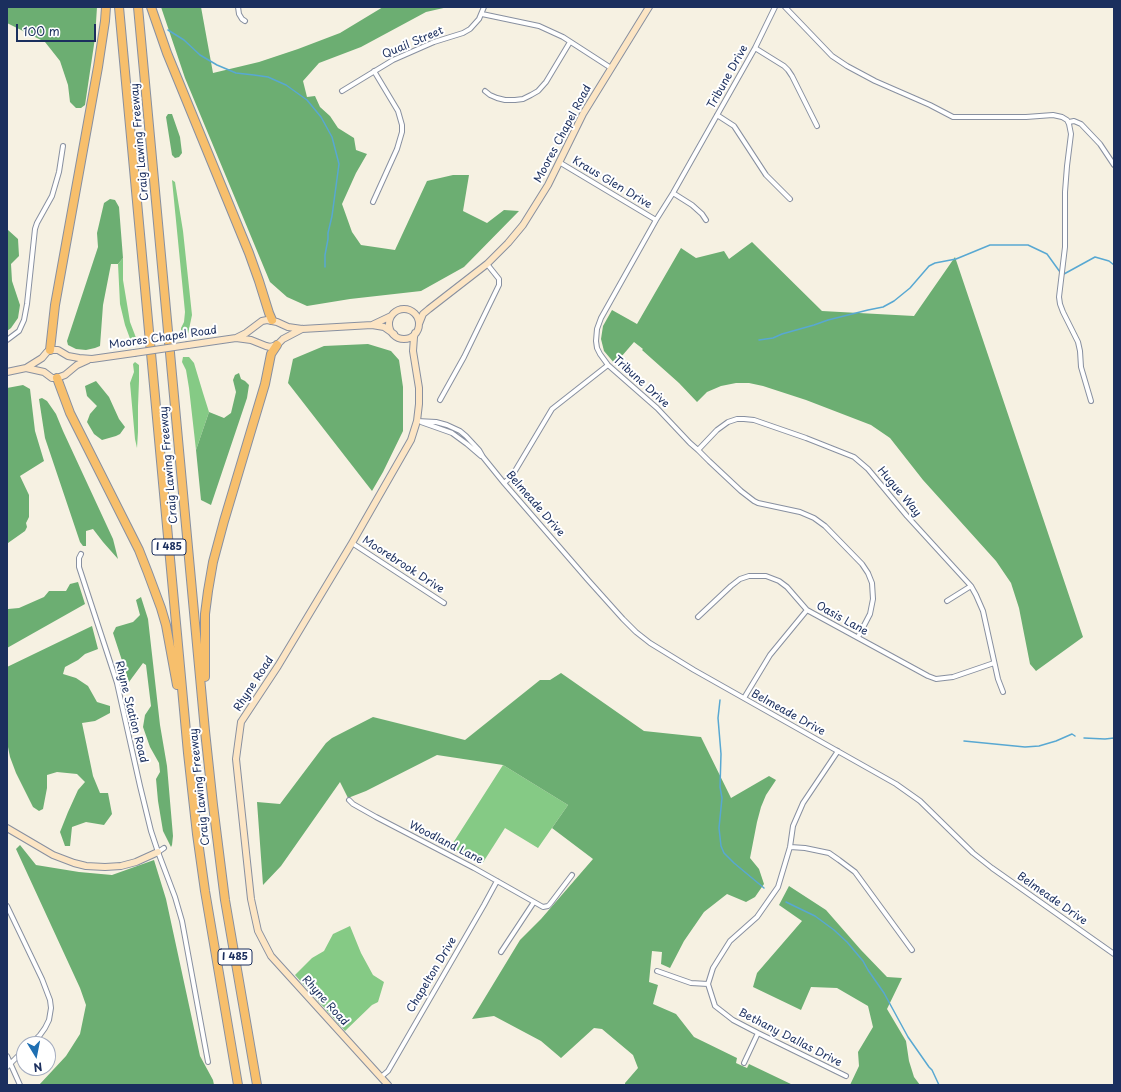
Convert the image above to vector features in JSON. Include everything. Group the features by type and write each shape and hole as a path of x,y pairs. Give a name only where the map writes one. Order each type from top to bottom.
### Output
{"highway":[{"path":"50,350 55,305 98,67 106,7"},
{"name":"Craig Lawing Freeway","path":"119,7 188,753 205,891 238,1085"},
{"name":"Craig Lawing Freeway","path":"138,7 205,731 218,853 257,1085"},
{"path":"151,7 167,53 259,281 269,313 276,322"},
{"path":"205,731 205,614 213,562 260,402 271,354 276,345"},
{"path":"57,378 70,413 139,550 156,593 170,643 188,753"}],"main road":[{"name":"Moores Chapel Road","path":"419,324 423,314 487,264 523,225 548,185 583,114 649,7"},
{"path":"372,325 391,316 399,310 429,309"},
{"path":"391,316 389,326 391,330 396,336 407,338 416,333 419,324 416,315 409,310"},
{"name":"Moores Chapel Road","path":"236,338 267,320 276,322"},
{"path":"276,322 288,327 302,329 372,325 384,327 409,343 413,351"},
{"path":"276,322 284,331 283,339"},
{"path":"276,345 283,339 302,329"},
{"name":"Rhyne Road","path":"388,1085 271,956 258,931 251,899 236,759 242,722 278,666 352,543 411,440 417,421 419,404 419,388 413,351 416,333"},
{"name":"Moores Chapel Road","path":"57,378 65,375 77,365 92,359 236,338 251,340 270,347 276,345"},
{"path":"7,372 26,368 42,358 50,350"},
{"name":"Moores Chapel Road","path":"50,350 58,350 72,357 92,359"},
{"path":"42,358 41,366 44,372"},
{"path":"26,368 44,372 52,378 57,378"},
{"path":"7,828 53,855 86,866 120,866 136,862 158,852"}],"street":[{"path":"238,7 239,14 245,22"},
{"name":"Quail Street","path":"342,91 393,60 470,29 475,25 482,14 484,7"},
{"name":"Tribune Drive","path":"775,7 755,48 598,324 596,335 597,348 608,365 657,408 690,443 741,491 754,501 764,505 800,512 814,518 825,526 862,564 872,583 873,599 870,614 858,637"},
{"path":"785,7 832,56 847,66 875,81 930,104 953,117 1026,117 1053,115 1062,117 1069,122 1071,134 1065,192 1065,247 1059,297 1063,312 1078,342 1081,367 1091,401"},
{"path":"482,14 539,26 553,32 611,68"},
{"path":"485,91 497,98 515,100 523,99 538,91 546,82 570,42"},
{"path":"755,48 788,70 817,126"},
{"path":"373,202 397,149 402,132 402,125 398,111 374,71"},
{"path":"717,115 734,126 766,175 790,199"},
{"path":"1069,122 1074,121 1081,124 1100,144 1114,165"},
{"path":"7,340 18,332 24,320 27,308 35,229 52,196 59,172 63,146"},
{"name":"Kraus Glen Drive","path":"559,162 656,220"},
{"path":"673,193 692,205 706,220"},
{"path":"440,400 464,357 499,286 498,279 487,264"},
{"path":"504,483 512,476 552,408 608,365"},
{"name":"Hugue Way","path":"698,450 717,430 728,422 744,418 806,438 854,457 868,469 907,516 971,586 983,611 994,663 1003,692"},
{"name":"Belmeade Drive","path":"417,421 436,422 447,425 466,436 479,450 504,483 588,580 636,632 657,648 873,770 902,788 920,801 964,846 1114,954"},
{"name":"Moorebrook Drive","path":"352,543 444,603"},
{"name":"Rhyne Station Road","path":"81,554 79,558 79,567 117,683 140,786 158,852 175,897 182,921 208,1062"},
{"name":"Oasis Lane","path":"698,617 740,579 749,576 766,576 779,581 787,587 807,610 858,637 917,672 936,678 953,677 994,663"},
{"path":"947,601 971,586"},
{"path":"744,698 770,655 807,610"},
{"path":"657,970 691,983 708,984 713,968 730,941 758,917 778,888 790,847 793,826 803,804 838,751"},
{"name":"Woodland Lane","path":"349,800 353,804 376,817 497,880 543,907 548,906 572,876"},
{"path":"790,847 805,848 829,853 855,872 912,950"},
{"path":"158,852 164,848"},
{"name":"Chapelton Drive","path":"381,1077 388,1071 497,880"},
{"path":"501,952 534,902"},
{"path":"7,906 42,979 50,1000 51,1008 49,1020 46,1028 39,1036"},
{"name":"Bethany Dallas Drive","path":"708,984 715,1006 733,1020 846,1076"},
{"path":"744,1062 758,1033"},
{"path":"7,1056 9,1065 20,1085"}],"green space":[{"path":"7,7 97,7 95,38 85,105 81,108 76,108 70,102 68,85 60,61 45,42 7,23"},
{"path":"161,7 201,7 213,73 259,62 340,33 383,7 448,7 426,12 361,47 319,63 303,81 307,97 315,96 320,107 330,116 338,128 354,138 356,150 367,154 356,173 342,204 352,232 361,245 395,250 427,181 453,175 469,175 463,211 487,223 504,210 519,211 464,267 421,291 350,299 307,306 287,297 270,282 185,78"},
{"path":"168,114 172,114 180,137 182,153 179,157 175,158 172,155 166,117"},
{"path":"172,180 175,182 183,231 192,315 188,334 181,335 185,312"},
{"path":"110,199 115,200 119,207 123,258 118,264 111,264 103,305 100,346 86,350 76,349 68,345 67,341 98,247 97,233 104,203"},
{"path":"7,227 8,230 18,239 19,256 11,264 12,281 20,305 18,318 7,331"},
{"path":"752,242 822,311 914,316 955,257 1083,637 1036,671 1030,664 1019,608 1011,583 996,561 923,480 890,438 871,425 806,400 749,383 736,383 721,386 707,392 697,402 679,383 634,342 615,364 604,351 601,339 603,326 612,310 637,324 681,248 696,258 724,251 729,259"},
{"path":"123,258 123,280 130,322 138,343 132,344 125,325 120,304 118,264"},
{"path":"368,344 391,351 399,360 403,387 403,431 372,491 288,383 293,359 324,346"},
{"path":"183,357 189,357 194,363 209,412 196,450 189,388 186,370 182,362"},
{"path":"135,362 139,365 137,448 130,383 134,372 133,364"},
{"path":"239,373 241,379 249,385 247,398 211,505 201,500 196,450 209,412 224,418 231,413 236,392 233,380 235,375"},
{"path":"96,381 109,397 119,419 125,427 120,434 102,440 94,434 87,422 90,414 97,406 87,396 85,386"},
{"path":"23,385 30,389 35,431 44,461 20,476 29,495 29,517 26,523 27,527 25,531 8,543 7,551 7,388"},
{"path":"42,398 47,401 56,414 113,539 118,559 93,529 86,531 86,546 83,546 80,542 45,438 39,399"},
{"path":"78,582 85,604 7,648 7,608 19,608 44,597 49,591 66,591 70,584"},
{"path":"141,597 148,619 160,725 167,766 173,836 171,847 163,831 158,801 156,779 160,772 159,763 150,747 143,727 145,715 151,706 146,665 143,663 129,682 113,633 116,627 133,622 140,615 136,600"},
{"path":"92,626 98,649 85,654 78,660 65,667 63,674 76,678 88,686 97,702 110,706 110,713 95,721 82,723 93,776 100,793 108,793 112,814 104,825 86,822 72,827 70,846 65,846 60,832 78,790 85,782 77,774 57,772 47,775 47,788 43,809 39,811 33,807 16,773 10,757 7,742 7,667"},
{"path":"561,673 644,731 701,737 731,798 769,776 776,780 766,795 761,807 750,858 759,869 764,884 755,897 746,902 727,894 704,912 684,941 670,968 661,964 662,952 652,951 649,982 658,985 653,1004 676,1014 694,1037 737,1058 736,1063 747,1068 749,1064 793,1085 625,1085 625,1083 638,1068 633,1055 602,1029 594,1028 561,1058 541,1041 494,1016 472,1019 520,940 541,919 593,859 552,828 568,805 503,765 437,755 366,791 348,798 340,782 281,866 263,885 257,802 280,804 326,743 332,738 373,717 465,740 540,680 550,680"},
{"path":"503,765 568,805 538,848 505,828 482,864 447,845 453,843"},
{"path":"20,845 36,865 79,872 112,875 154,860 166,899 200,1056 213,1080 214,1085 39,1085 47,1076 56,1076 56,1067 66,1056 80,1034 86,1005 80,988 16,849"},
{"path":"789,886 826,910 887,977 902,978 887,1009 906,1041 909,1061 914,1077 920,1085 850,1085 859,1066 858,1052 873,1027 868,1006 837,988 811,987 801,1010 753,987 757,973 802,921 779,905"},
{"path":"350,926 361,953 373,975 384,982 378,1002 372,1005 345,1031 295,975 312,958 324,951 333,934"}],"waterway":[{"path":"168,30 184,40 200,55 217,65 236,73 268,77 286,85 307,100 321,117 332,137 339,164 325,255 325,267"},
{"path":"759,340 773,338 828,320 883,307 894,301 910,288 929,266 935,263 956,259 990,245 1028,245 1047,254 1060,272"},
{"path":"1064,274 1095,257 1109,261 1114,265"},
{"path":"720,700 718,718 721,754 720,787 722,798 719,828 721,846 724,853 734,863 764,888"},
{"path":"964,741 1025,747 1039,746 1072,734 1075,736"},
{"path":"1084,738 1114,738"},
{"path":"786,902 815,916 834,930 847,942 863,961 884,993 908,1037 932,1070 939,1085"}]}
